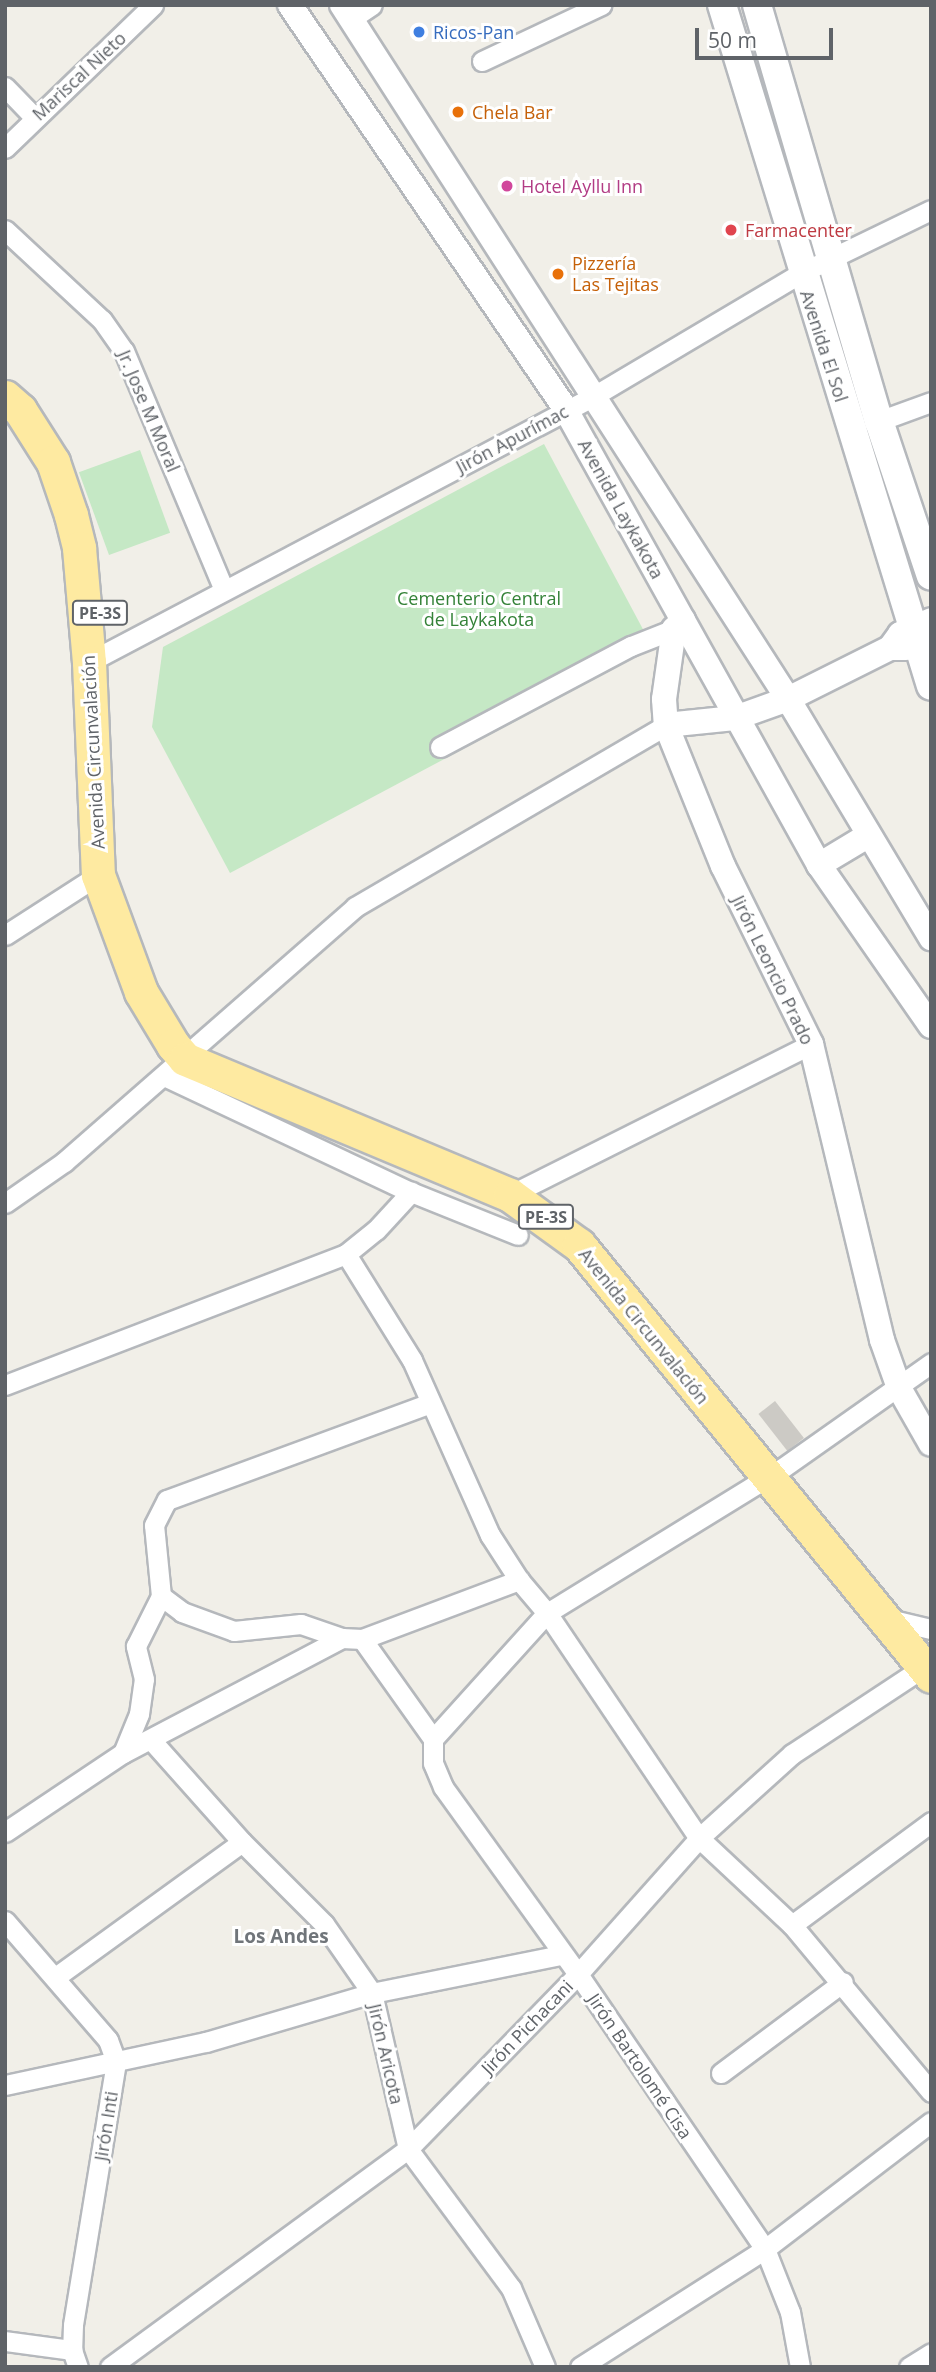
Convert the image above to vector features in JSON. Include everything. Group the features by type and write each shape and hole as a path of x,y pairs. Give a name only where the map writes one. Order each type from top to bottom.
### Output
{"highway":[{"name":"Avenida Circunvalación","path":"5,376 33,401 70,462 89,521 107,807 98,875 141,992 174,1067 510,1195 579,1245 927,1671"},
{"name":"Avenida Circunvalación","path":"5,397 20,410 53,462 79,548 97,659"}],"main road":[{"name":"Avenida El Sol","path":"722,5 800,273 923,633 931,686"},
{"name":"Avenida El Sol","path":"757,5 878,421 931,576"}],"street":[{"name":"Mariscal Nieto","path":"5,148 34,117 153,5"},
{"name":"Avenida Laykakota","path":"290,5 566,410 679,625 819,865 931,1026"},
{"path":"347,12 372,5"},
{"path":"482,61 601,5"},
{"name":"Avenida Laykakota","path":"347,12 788,699 931,938"},
{"path":"5,87 34,117"},
{"name":"Jirón Apurímac","path":"97,659 593,397 800,273 931,210"},
{"name":"Jr. Jose M Moral","path":"5,230 102,320 124,351 224,590"},
{"path":"878,421 931,402"},
{"path":"440,747 631,646 679,625"},
{"name":"Jirón Leoncio Prado","path":"679,625 664,699 666,725 723,866 811,1044 881,1340 899,1388 931,1444"},
{"path":"5,1203 64,1162 355,907 666,725 735,718 788,699 923,633"},
{"path":"819,865 869,835"},
{"path":"5,934 98,875"},
{"path":"510,1195 811,1044"},
{"path":"174,1067 411,1192 518,1235"},
{"path":"5,1385 346,1254 376,1230 411,1192"},
{"path":"346,1254 412,1360 490,1535 519,1580 547,1613 699,1838 792,1926 842,1982 931,2092"},
{"path":"433,1739 547,1613 768,1477 899,1388 931,1363"},
{"path":"123,1753 139,1714 144,1679 136,1646 161,1596 154,1525 167,1500 430,1403"},
{"path":"5,1832 123,1753 152,1741 352,1638 519,1580"},
{"path":"161,1596 182,1612 234,1630 301,1623 352,1638"},
{"path":"883,1618 931,1629"},
{"name":"Jirón Bartolomé Cisa","path":"352,1638 433,1739 433,1763 443,1787 561,1955 578,1974 765,2249 790,2312 800,2367"},
{"name":"Jirón Pichacani","path":"110,2367 408,2149 578,1974 699,1838 792,1754 927,1671"},
{"name":"Jirón Aricota","path":"152,1741 242,1842 324,1924 372,1993 408,2149 511,2288 545,2367"},
{"path":"792,1926 931,1822"},
{"path":"57,1976 242,1842"},
{"path":"5,1921 57,1976 108,2040 116,2062"},
{"path":"5,2085 206,2042 372,1993 561,1955"},
{"path":"721,2073 842,1982"},
{"name":"Jirón Inti","path":"75,2359 116,2062"},
{"path":"580,2367 765,2249 931,2122"},
{"path":"5,2341 75,2359"},
{"path":"909,2367 931,2353"}],"green space":[{"name":"Cementerio Central de Laykakota","path":"544,444 653,648 230,873 152,727 163,647"},
{"path":"140,450 170,533 109,555 79,472"}],"building":[{"path":"775,1401 804,1438 787,1451 758,1414"}],"place":[{"name":"Ricos-Pan","path":"419,32"},
{"name":"Chela Bar","path":"458,112"},
{"name":"Hotel Ayllu Inn","path":"507,186"},
{"name":"Farmacenter","path":"731,230"},
{"name":"Pizzería Las Tejitas","path":"558,274"}],"district":[{"name":"Los Andes","path":"281,1937"}]}
